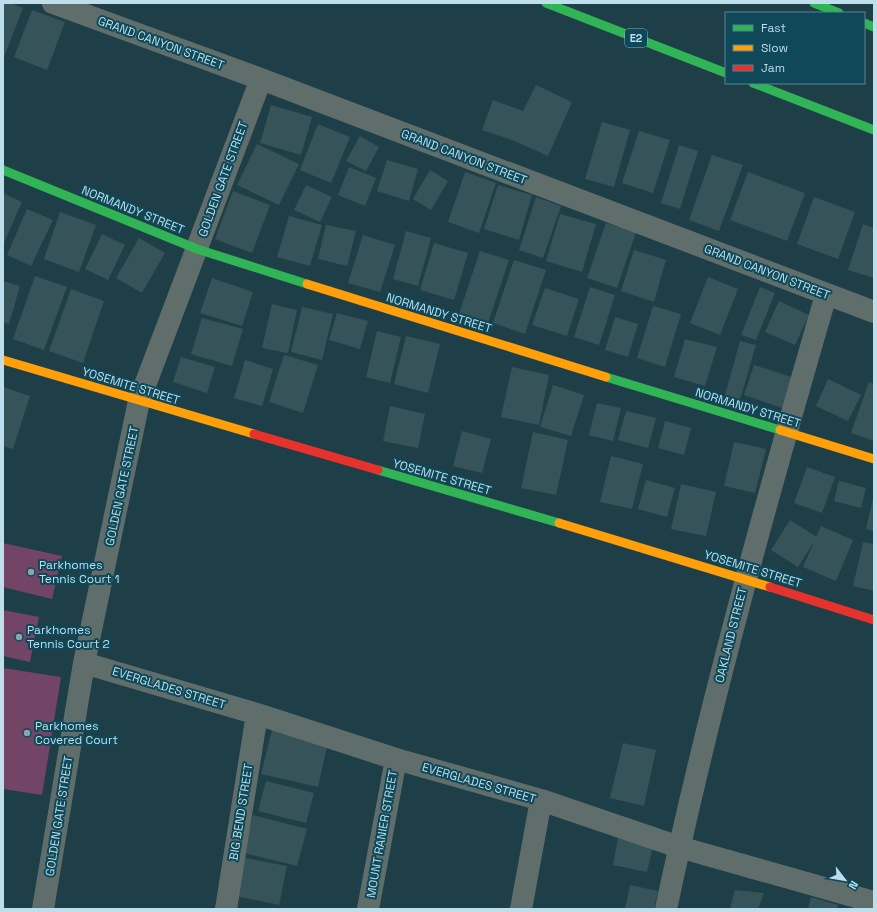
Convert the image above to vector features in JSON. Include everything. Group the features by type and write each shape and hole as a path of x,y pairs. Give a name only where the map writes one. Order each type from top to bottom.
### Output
{"main road":[{"name":"E2","path":"546,3 725,72"},
{"path":"814,3 836,12"},
{"path":"756,84 874,130"},
{"name":"NORMANDY STREET","path":"3,170 197,249 426,322 874,459"},
{"name":"YOSEMITE STREET","path":"3,360 745,578 874,620"}],"street":[{"name":"GRAND CANYON STREET","path":"53,3 260,79 874,312"},
{"name":"GOLDEN GATE STREET","path":"43,909 84,663 139,401 260,79"},
{"name":"OAKLAND STREET","path":"666,909 679,847 745,578 826,295"},
{"name":"EVERGLADES STREET","path":"84,663 257,714 396,759 541,800 679,847 874,902"},
{"name":"BIG BEND STREET","path":"226,909 257,714"},
{"name":"MOUNT RANIER STREET","path":"368,909 396,759"},
{"path":"521,909 541,800"}],"shaded area":[{"name":"Parkhomes Tennis Court 1","path":"3,543 62,556 52,599 3,587"},
{"name":"Parkhomes Tennis Court 2","path":"3,610 39,617 30,662 3,656"},
{"name":"Parkhomes Covered Court","path":"3,668 61,677 42,795 3,789"}],"building":[{"path":"3,3 11,3 23,8 3,60"},
{"path":"32,10 65,22 47,70 14,57"},
{"path":"536,85 572,102 548,156 512,140 482,130 493,100 523,111"},
{"path":"271,105 312,117 301,155 260,143"},
{"path":"602,122 630,130 614,187 585,179"},
{"path":"318,124 350,137 331,183 300,170"},
{"path":"639,131 670,140 653,193 622,183"},
{"path":"360,136 379,147 366,171 346,161"},
{"path":"257,144 299,164 279,205 237,185"},
{"path":"679,145 698,151 680,209 661,203"},
{"path":"712,155 743,165 719,231 689,220"},
{"path":"387,160 418,169 409,201 377,191"},
{"path":"349,167 376,178 365,206 338,195"},
{"path":"430,170 448,181 431,210 413,199"},
{"path":"465,172 496,183 479,233 448,222"},
{"path":"748,172 805,193 787,241 730,220"},
{"path":"306,185 332,197 320,222 294,210"},
{"path":"498,185 532,195 519,240 484,229"},
{"path":"233,191 270,205 252,253 215,239"},
{"path":"3,193 22,202 3,245"},
{"path":"536,197 561,206 543,258 519,250"},
{"path":"814,197 855,212 838,259 797,244"},
{"path":"27,209 53,220 31,266 7,255"},
{"path":"60,212 96,225 79,272 44,259"},
{"path":"560,214 596,224 582,272 546,261"},
{"path":"289,216 322,225 310,266 277,257"},
{"path":"606,223 636,232 617,288 587,278"},
{"path":"863,224 874,228 874,278 848,270"},
{"path":"326,225 356,231 347,266 318,259"},
{"path":"406,231 431,238 418,286 393,279"},
{"path":"102,234 125,245 108,280 85,269"},
{"path":"363,235 395,245 380,292 348,283"},
{"path":"139,238 165,253 142,293 116,278"},
{"path":"434,243 468,253 454,300 420,290"},
{"path":"634,250 666,260 654,302 621,291"},
{"path":"480,251 509,260 487,326 458,317"},
{"path":"514,260 546,270 525,334 493,323"},
{"path":"35,276 67,287 44,350 13,339"},
{"path":"708,277 738,289 720,335 690,323"},
{"path":"212,278 253,292 242,326 200,313"},
{"path":"3,281 20,286 9,324 3,322"},
{"path":"590,287 615,295 599,345 574,337"},
{"path":"760,287 775,293 756,340 741,335"},
{"path":"545,288 579,299 567,336 532,325"},
{"path":"71,289 104,301 83,363 49,351"},
{"path":"779,301 809,315 795,345 765,332"},
{"path":"272,304 297,310 288,353 262,348"},
{"path":"653,306 681,314 665,367 637,358"},
{"path":"302,307 333,314 322,360 291,352"},
{"path":"337,313 368,321 360,349 329,340"},
{"path":"615,317 638,324 628,357 605,350"},
{"path":"202,318 243,329 232,366 191,354"},
{"path":"377,331 401,337 390,383 366,377"},
{"path":"406,336 440,344 428,393 394,384"},
{"path":"685,339 717,347 705,386 674,377"},
{"path":"740,341 756,345 740,400 725,395"},
{"path":"284,355 318,365 303,413 269,402"},
{"path":"181,357 215,367 207,393 173,382"},
{"path":"245,360 273,369 262,406 234,398"},
{"path":"754,365 798,379 788,410 744,395"},
{"path":"512,367 549,375 539,425 501,417"},
{"path":"828,379 861,395 848,421 816,406"},
{"path":"869,382 874,384 874,441 851,433"},
{"path":"553,385 584,395 571,436 540,427"},
{"path":"3,387 30,396 13,449 3,446"},
{"path":"597,403 621,408 613,441 589,435"},
{"path":"390,406 425,414 418,448 383,441"},
{"path":"626,411 656,418 648,448 618,440"},
{"path":"665,421 691,428 684,455 658,448"},
{"path":"462,431 491,439 482,473 453,466"},
{"path":"533,432 568,440 556,495 521,488"},
{"path":"734,442 766,449 755,493 724,486"},
{"path":"611,456 643,464 632,509 600,502"},
{"path":"807,467 835,477 822,513 794,503"},
{"path":"646,480 675,488 667,517 638,509"},
{"path":"839,481 866,488 861,508 834,501"},
{"path":"681,484 716,492 706,536 671,529"},
{"path":"874,499 874,531 866,529"},
{"path":"790,520 817,537 798,567 771,550"},
{"path":"821,526 853,540 836,581 803,567"},
{"path":"863,542 874,544 874,591 853,586"},
{"path":"272,730 328,742 318,787 261,774"},
{"path":"623,743 656,750 644,806 610,798"},
{"path":"266,781 314,793 306,823 258,811"},
{"path":"253,815 307,829 297,866 244,853"},
{"path":"618,838 653,846 647,872 613,865"},
{"path":"245,858 287,866 279,905 236,896"},
{"path":"630,885 658,891 654,909 625,909"},
{"path":"735,890 764,893 758,909 730,909"},
{"path":"811,897 838,905 837,909 808,909"}],"traffic: fast":[{"path":"546,3 725,73"},
{"path":"814,3 836,12"},
{"path":"865,23 874,27"},
{"path":"756,84 874,130"},
{"path":"3,170 197,249 307,284"},
{"path":"606,377 780,430"},
{"path":"378,470 559,523"}],"traffic: slow":[{"path":"307,284 606,377"},
{"path":"3,360 254,434"},
{"path":"780,430 874,459"},
{"path":"559,523 770,587"}],"traffic: jam":[{"path":"254,434 378,470"},
{"path":"770,587 874,620"}],"place":[{"name":"Parkhomes Tennis Court 1","path":"31,572"},
{"name":"Parkhomes Tennis Court 2","path":"19,637"},
{"name":"Parkhomes Covered Court","path":"27,733"}]}
